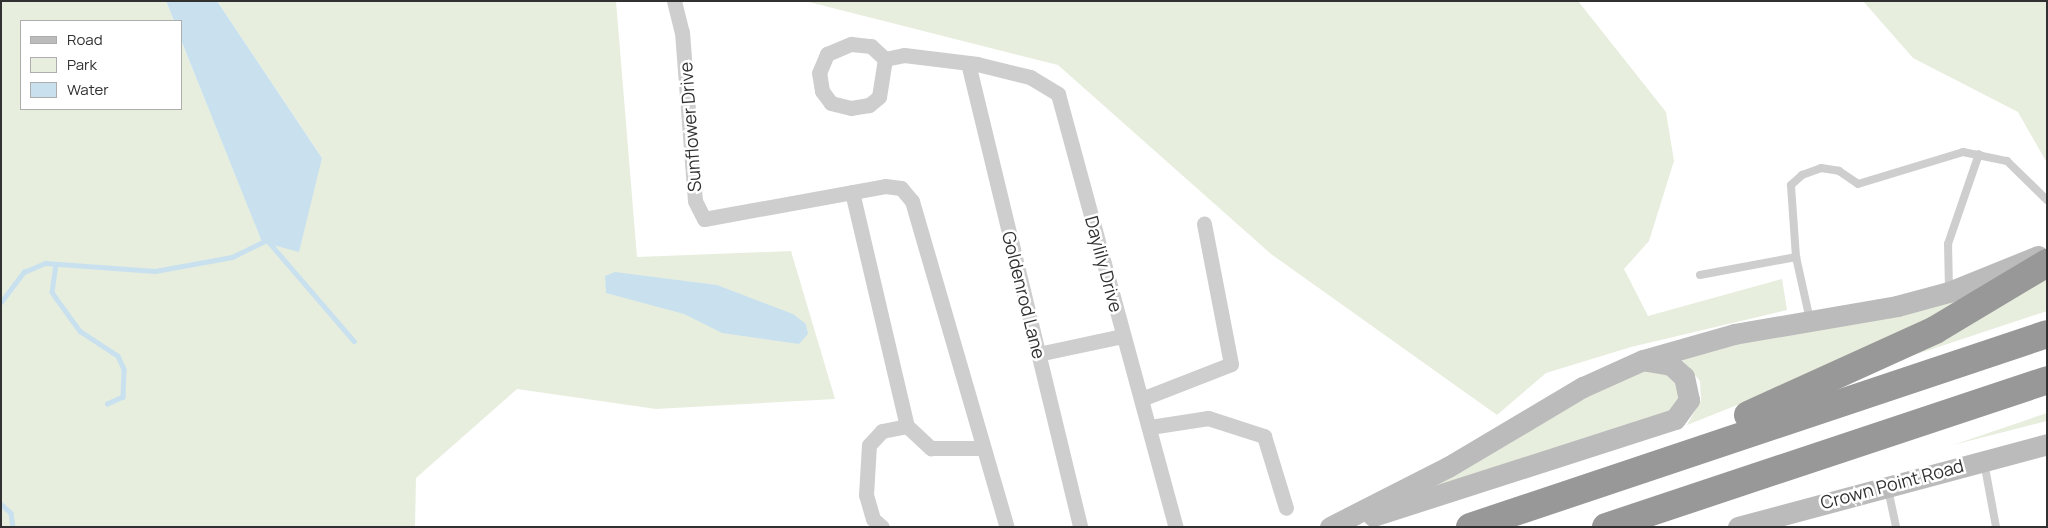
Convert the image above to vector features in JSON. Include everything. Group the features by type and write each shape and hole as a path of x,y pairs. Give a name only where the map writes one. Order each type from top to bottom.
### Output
{"highway":[{"path":"1558,495 1847,372 1935,330 2047,263"},
{"path":"1470,527 1558,495 2047,334"},
{"path":"1606,527 2047,380"}],"main road":[{"path":"1330,527 1448,466 1583,387 1643,360 1734,334 1810,322 1949,292 2047,251"},
{"path":"1339,527 1662,426 1686,408 1688,385 1671,365 1643,360"},
{"name":"Crown Point Road","path":"1738,527 1887,484 2047,444"}],"street":[{"name":"Sunflower Drive","path":"674,1 682,32 695,201 704,219 852,192 901,188 912,201 982,448 1007,527"},
{"path":"851,44 871,46 885,59 879,97 869,106 851,108 831,103 822,91 819,73 827,54 851,44"},
{"name":"Daylily Drive","path":"885,59 904,55 968,62 1030,77 1058,94 1123,336 1144,398 1176,527"},
{"name":"Goldenrod Lane","path":"968,62 1080,527"},
{"path":"852,192 907,426 931,448 982,448"},
{"path":"1144,398 1231,364 1204,224"},
{"path":"1038,354 1123,336"},
{"path":"1150,427 1208,418 1264,436 1286,508"},
{"path":"882,527 873,519 866,495 869,445 882,432 907,426"}],"lane":[{"path":"1810,322 1796,257 1791,185 1802,176 1821,168 1839,171 1858,184 1963,152 2007,161 2047,200"},
{"path":"1949,292 1948,244 1979,154"},
{"path":"1700,275 1796,257"},
{"path":"1983,460 1996,527"},
{"path":"1887,484 1896,527"}],"green space":[{"path":"1,1 166,1 174,20 20,20 20,110 182,110 182,42 262,241 322,158 217,1 616,1 637,257 791,251 835,399 656,409 517,389 416,478 415,527 1,527"},
{"path":"805,1 1578,1 1666,112 1674,161 1649,241 1624,269 1648,316 1782,279 1787,310 1631,347 1546,373 1497,415 1271,254 1058,65"},
{"path":"1863,1 2047,1 2047,163 2018,112 1913,58"},
{"path":"2047,276 2047,311 1881,366"},
{"path":"1997,280 1878,349 1687,425 1701,400 1700,381 1678,355 1932,308"},
{"path":"1648,369 1667,371 1680,389 1677,406 1651,422 1424,489 1612,382"},
{"path":"2047,413 2047,421 1953,445"}],"water":[{"path":"166,1 217,1 322,158 299,252 262,242 182,42 182,20 174,20"},
{"path":"615,272 717,285 793,314 806,324 808,334 799,344 722,333 684,314 606,293 605,276"}],"waterway":[{"path":"1,302 24,272 45,263 155,271 232,257 267,240"},
{"path":"268,241 354,341"},
{"path":"56,264 52,292 80,331 118,356 124,369 123,397 107,404"},
{"path":"1,504 11,513 13,527"}]}
